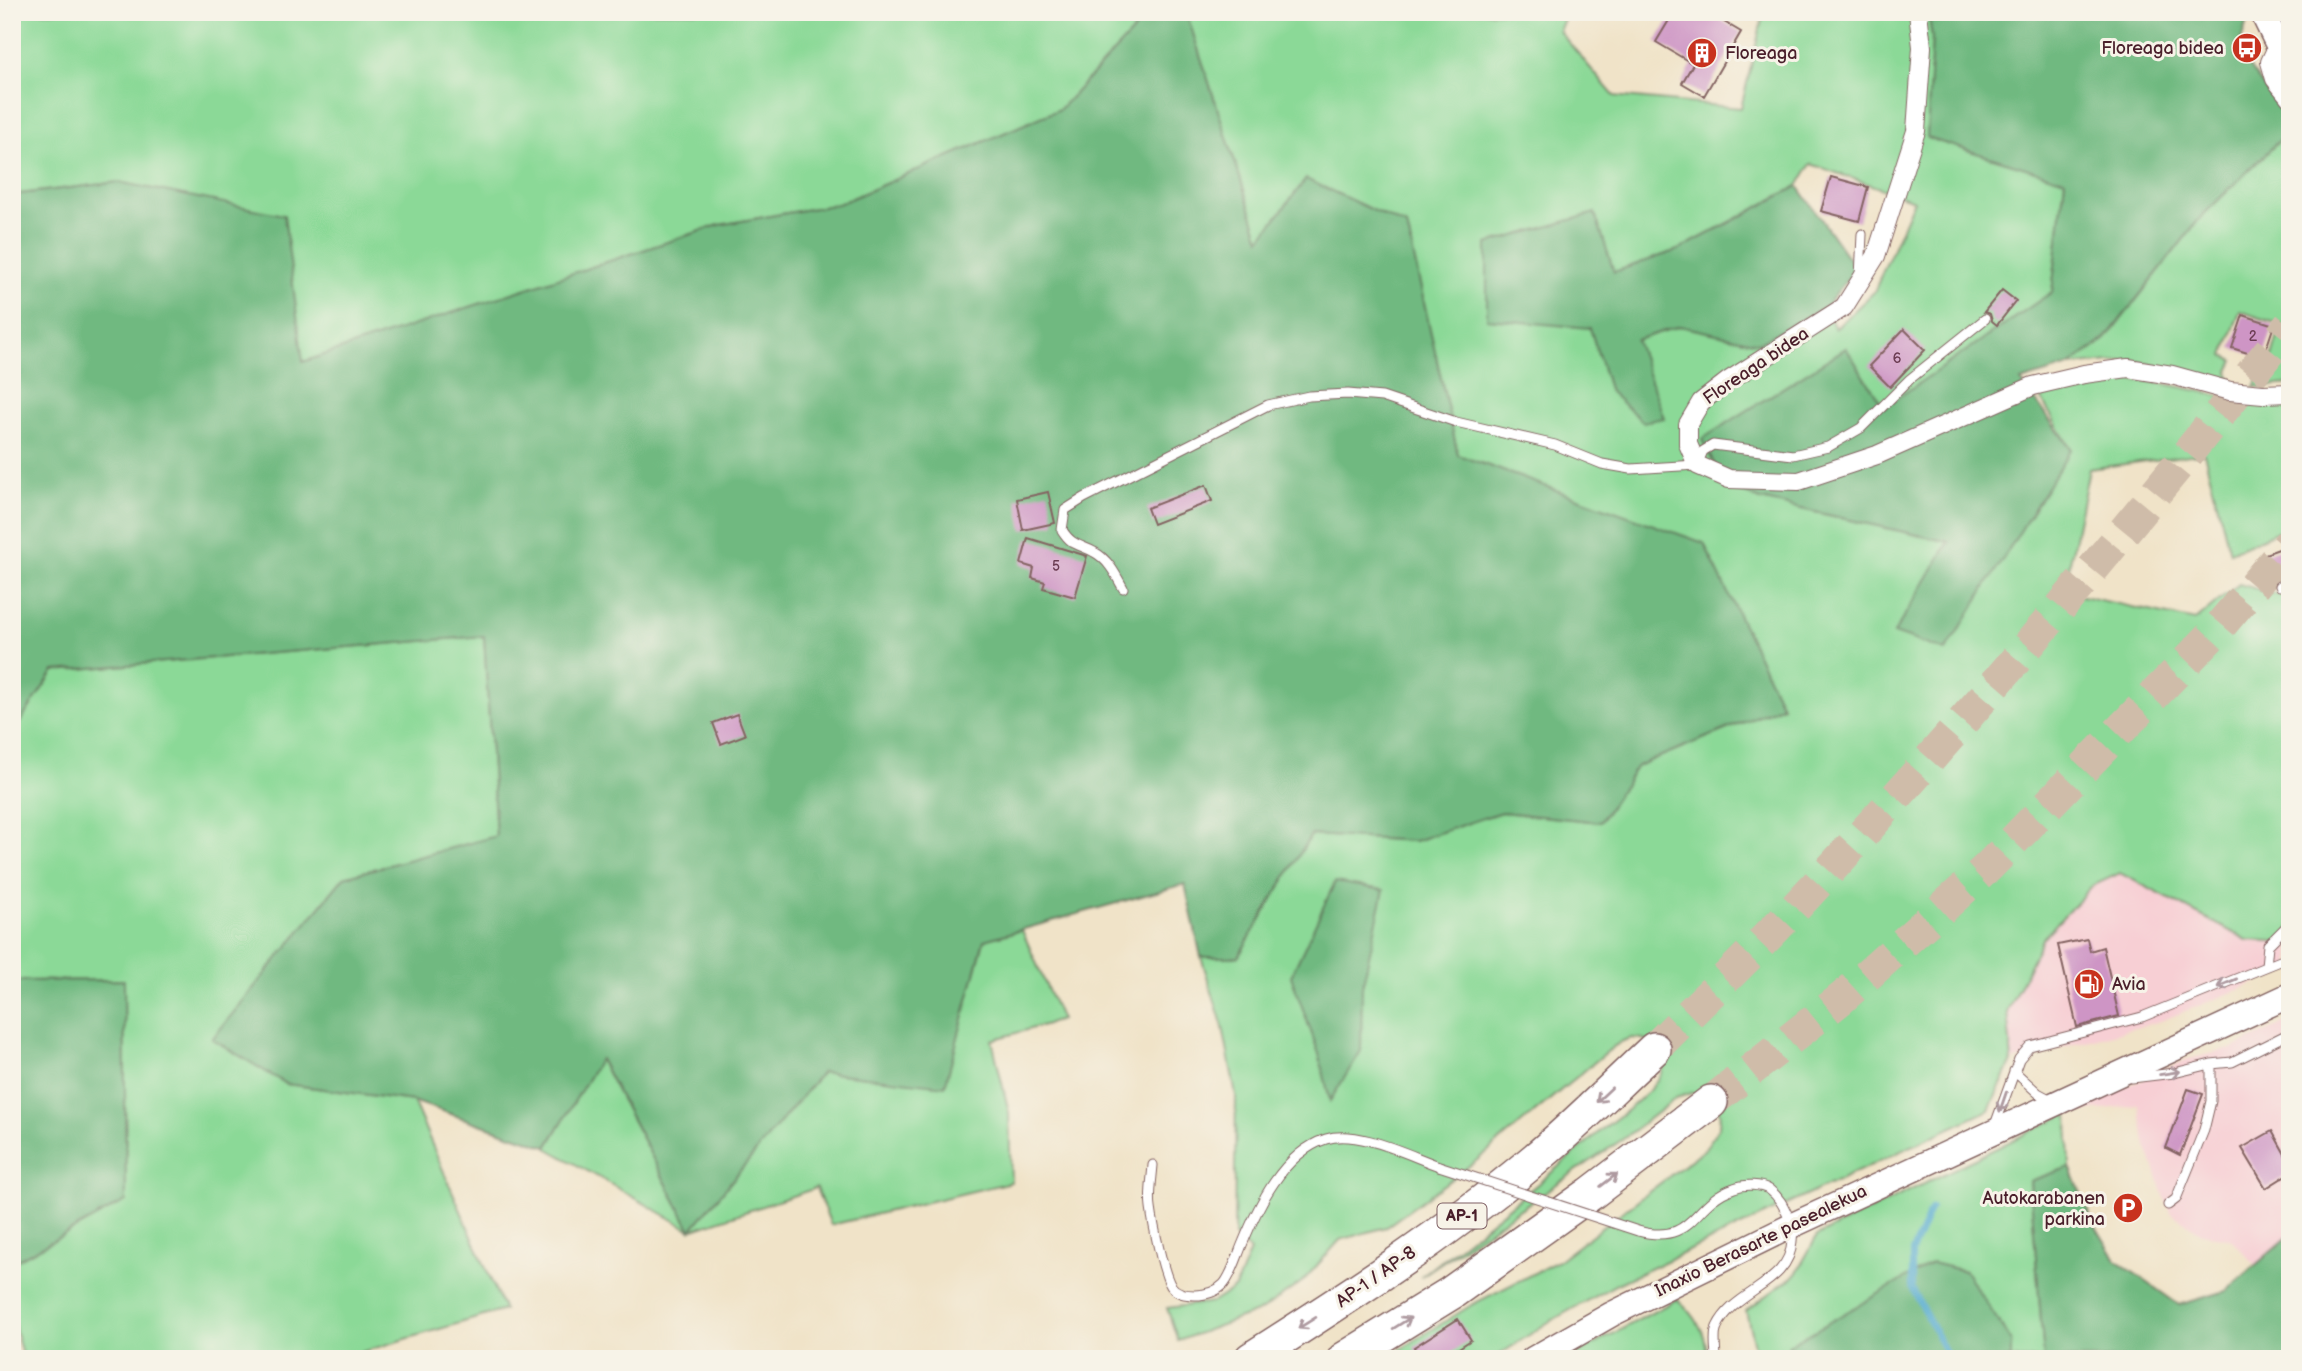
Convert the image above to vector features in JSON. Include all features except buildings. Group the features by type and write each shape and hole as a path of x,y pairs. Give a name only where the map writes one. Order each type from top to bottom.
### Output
{"highway":[{"name":"AP-1 / AP-8","path":"1251,1359 1359,1290 1472,1209 1535,1160 1654,1049"},
{"path":"1344,1359 1451,1293 1590,1194 1711,1102"}],"main road":[{"path":"2262,12 2284,54"},
{"name":"Inaxio Berasarte pasealekua","path":"1533,1359 1612,1314 1793,1225 2290,995"}],"street":[{"name":"Floreaga bidea","path":"1697,465 1688,444 1688,424 1700,402 1728,381 1844,307 1876,256 1916,131 1922,47 1918,12"},
{"path":"2284,54 2270,62 2276,79 2290,98"},
{"path":"1697,465 1729,479 1799,481 1877,454 2033,386 2084,374 2127,368 2230,391 2290,393"}],"lane":[{"path":"1861,283 1858,272 1862,234"},
{"path":"1123,588 1112,568 1097,553 1070,542 1062,530 1065,510 1268,404 1322,395 1382,397 1456,422 1555,445 1602,464 1630,469 1697,465 1703,451 1713,446 1793,455 1828,447 1861,428 1910,379 1985,319"},
{"path":"2266,965 2268,945 2290,923"},
{"path":"1993,1132 2019,1059 2030,1046 2142,1017 2290,957"},
{"path":"2102,1081 2174,1073 2232,1062 2290,1032"},
{"path":"2168,1205 2175,1199 2204,1130 2211,1101 2211,1064"},
{"path":"2014,1072 2038,1093 2055,1103"},
{"path":"1153,1165 1150,1206 1166,1273 1172,1287 1184,1295 1200,1295 1214,1291 1225,1282 1255,1213 1282,1174 1303,1151 1325,1140 1342,1136 1361,1139 1656,1236 1671,1234 1686,1227 1712,1199 1726,1191 1742,1185 1765,1187 1778,1196 1793,1225 1791,1255 1771,1279 1726,1313 1716,1329 1716,1359"}],"shaded area":[{"path":"2120,873 2247,940 2290,942 2290,969 2161,1021 2012,1061 2006,1013 2042,939 2092,886"},
{"path":"2290,1021 2290,1235 2256,1266 2232,1240 2199,1232 2170,1212 2145,1143 2139,1105 2068,1113 2188,1059 2231,1049"}],"green space":[{"path":"12,12 1151,12 1060,109 838,204 719,225 303,362 120,182 12,195"},
{"path":"1151,12 1186,12 1260,239 1306,179 1407,226 1458,455 1704,543 1782,706 1637,766 1600,822 1501,812 1415,841 1311,835 1238,957 1201,957 1185,884 984,940 945,1086 822,1072 691,1230 600,1059 547,1147 413,1101 286,1084 212,1039 344,877 496,836 484,636 54,671 12,734 12,195 119,182 284,215 303,362 719,225 838,204 1060,109"},
{"path":"1186,12 1567,12 1559,31 1614,96 1741,108 1764,12 1928,12 1932,37 1927,138 2065,179 2052,292 1884,408 1846,348 1702,440 1725,486 1761,500 1949,542 1895,633 2071,449 2039,395 2082,382 2121,379 2161,383 2258,404 2290,402 2290,526 2230,552 2204,453 2089,469 2064,592 2195,621 2239,584 2279,595 2290,591 2290,942 2247,940 2120,873 2092,886 2042,939 2007,1012 2012,1061 1989,1110 1617,1284 1547,1323 1493,1359 1385,1359 1473,1304 1558,1261 1705,1149 1719,1127 1720,1112 1707,1098 1692,1093 1676,1098 1623,1139 1420,1277 1533,1188 1651,1089 1663,1067 1661,1053 1651,1042 1643,1039 1626,1040 1602,1056 1476,1161 1386,1227 1340,1240 1303,1281 1262,1310 1178,1341 1167,1308 1213,1302 1235,1288 1250,1251 1234,1236 1236,1096 1223,1027 1201,957 1238,957 1311,835 1415,841 1501,812 1600,822 1637,766 1784,706 1703,543 1458,455 1407,226 1260,239","holes":["1811,164 1914,200 1874,292 1835,329 1825,307 1758,343 1680,326 1636,340 1663,417 1610,392 1590,328 1614,272 1678,250 1798,186"]},
{"path":"1928,12 2255,12 2247,21 2238,51 2290,124 2290,130 2201,217 2105,339 2069,366 2021,381 2071,449 1946,651 1894,633 1949,542 1761,500 1725,486 1702,439 1846,348 1884,407 2052,292 2065,180 1927,138 1932,37"},
{"path":"2274,12 2290,12 2290,39"},
{"path":"2290,130 2290,384 2255,387 2265,364 2272,357 2281,325 2240,311 2224,356 2234,361 2229,371 2231,383 2133,360 2069,366 2106,339 2201,217"},
{"path":"1798,186 1856,269 1825,307 1758,343 1680,326 1636,340 1664,418 1643,422 1610,392 1590,328 1487,319 1487,244 1595,213 1614,272 1678,250"},
{"path":"484,636 496,837 344,877 286,1084 413,1101 504,1310 338,1359 23,1359 12,1317 12,1263 126,1200 124,980 13,981 12,734 54,671"},
{"path":"1335,882 1384,890 1362,987 1361,1051 1330,1101 1319,1054 1291,976"},
{"path":"1022,930 1061,1020 992,1040 1009,1113 1011,1182 831,1225 816,1188 691,1230 822,1072 945,1085 984,940"},
{"path":"12,978 14,981 124,980 126,1201 12,1263"},
{"path":"599,1058 691,1230 547,1148"},
{"path":"2068,1113 2070,1167 2030,1181 2044,1359 2011,1359 2011,1340 1788,1346 1794,1359 1757,1359 1746,1311 1796,1274 1817,1236"},
{"path":"2070,1167 2092,1220 2116,1260 2179,1305 2226,1291 2290,1235 2290,1359 2044,1359 2030,1181"},
{"path":"1932,1263 1965,1271 2011,1340 2011,1359 1794,1359 1788,1346"},
{"path":"1677,1299 1690,1311 1703,1333 1706,1359 1567,1359"}],"waterway":[{"path":"1931,1208 1912,1252 1912,1288 1949,1359"}],"tunnel":[{"path":"1654,1049 1751,954 1932,756 2114,543 2290,325"},
{"path":"1711,1102 1842,998 1988,867 2214,633 2290,543"}],"place":[{"name":"Floreaga bidea","path":"2247,48"},
{"name":"Floreaga","path":"1702,53"},
{"name":"Avia","path":"2089,984"},
{"name":"Autokarabanen parkina","path":"2128,1208"}]}
